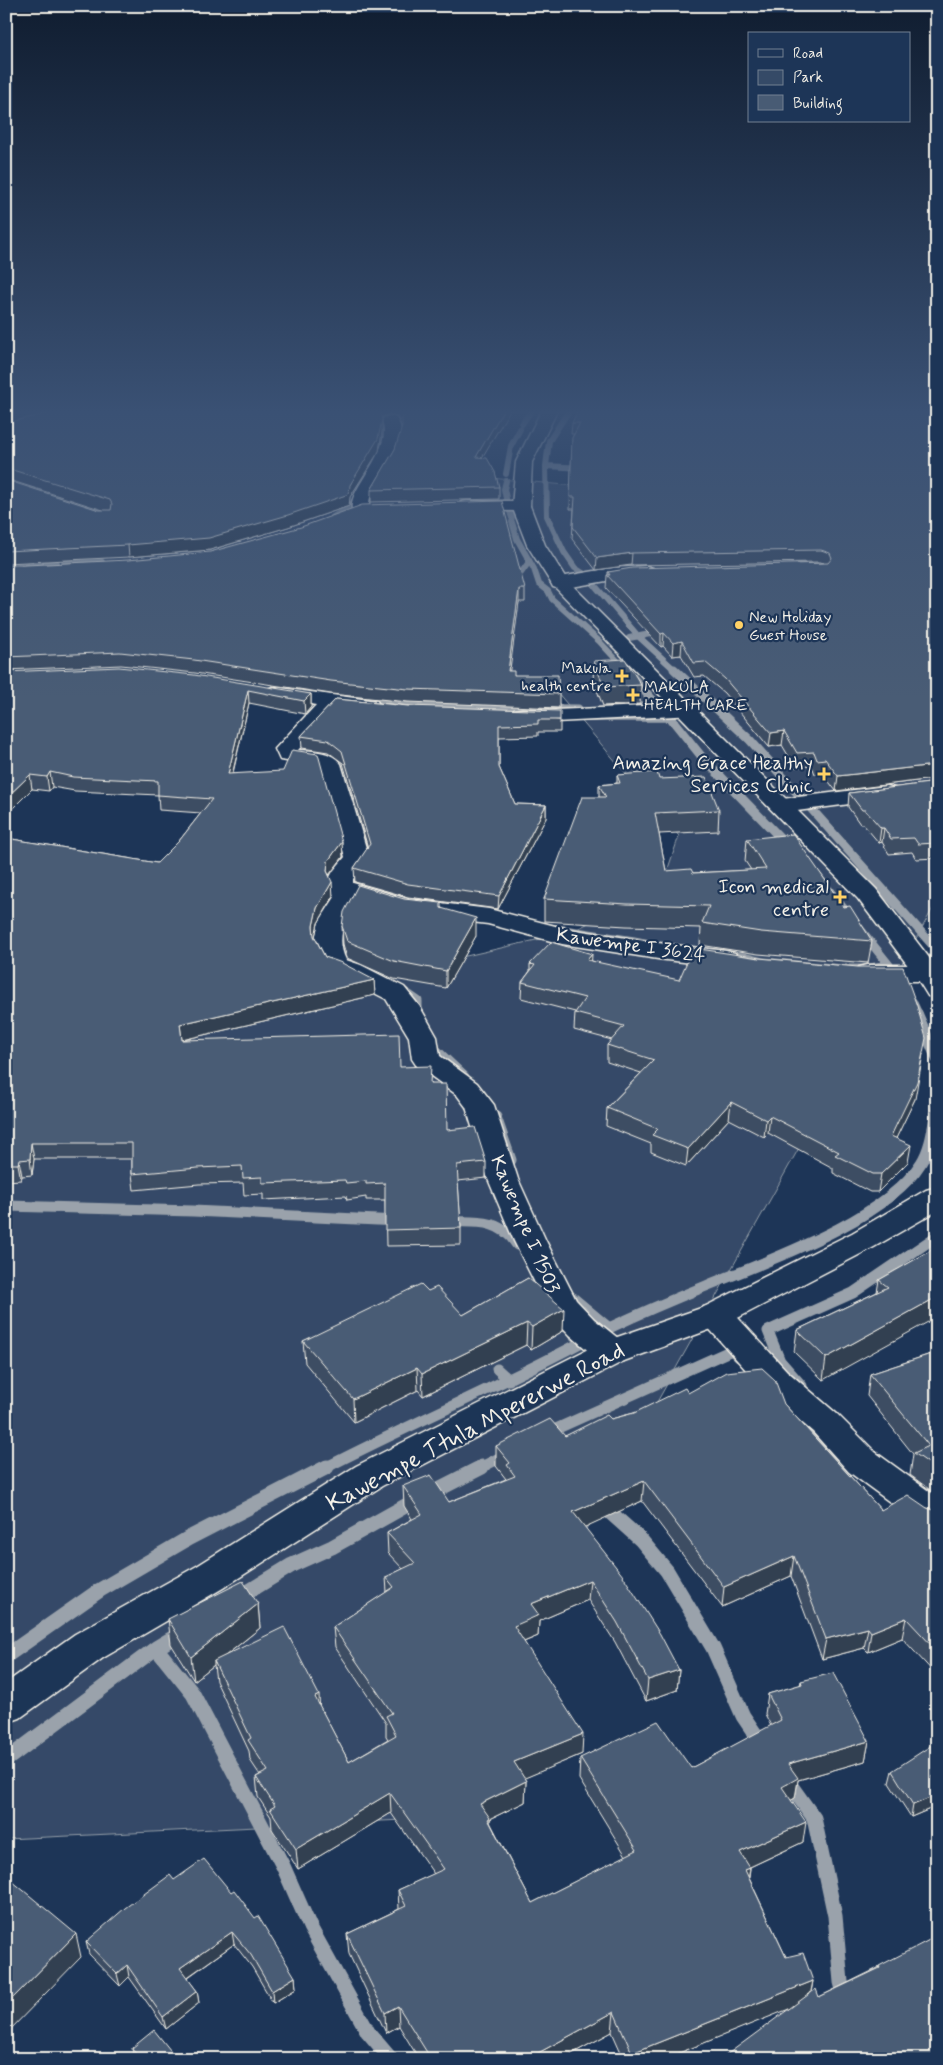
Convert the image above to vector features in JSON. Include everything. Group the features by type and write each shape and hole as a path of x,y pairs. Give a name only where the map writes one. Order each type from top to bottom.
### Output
{"street":[{"path":"360,505 360,511"},
{"path":"446,506 521,506 536,545 560,583 688,710 868,894 933,979"},
{"path":"560,583 612,574 665,572"},
{"path":"253,690 331,702 389,708"},
{"path":"331,702 286,749 288,755 321,759 330,764 357,858 341,878 341,887"},
{"path":"506,714 555,716 688,710"},
{"path":"782,806 904,791"},
{"name":"Kawempe I 3624","path":"341,887 405,906 489,917 562,936 658,951 749,962"},
{"name":"Kawempe I 1503","path":"341,887 347,897 327,930 328,953 335,965 352,971 395,993 406,1007 423,1037 426,1059 467,1089 480,1105 503,1179 530,1241 563,1307 582,1327 612,1352"},
{"path":"846,972 933,979"},
{"name":"Kawempe Ttula Mpererwe Road","path":"6,1706 89,1646 210,1577 369,1476 612,1352 716,1315 863,1240 937,1197"},
{"path":"716,1315 775,1380 826,1423 862,1462 937,1517"}],"green space":[{"path":"6,505 676,505 937,585 937,901 424,1819 6,1839 6,1074 90,1042 571,932 662,886 679,836 551,685 315,693 196,667 6,563"}],"building":[{"path":"6,505 85,505 99,510 111,510 112,505 316,505 209,538 128,545 6,551"},
{"path":"361,505 503,505 525,589 519,589 508,671 514,671 514,675 558,675 559,694 408,689 331,681 194,660 120,652 6,657 6,566 128,560 210,552 301,527"},
{"path":"574,505 937,505 937,766 838,776 825,759 817,760 814,752 797,753 784,731 771,733 725,679 705,662 694,663 682,641 673,643 664,633 661,634 607,575 610,575 608,572 632,568 828,563 832,558 830,553 821,550 632,553 597,558 573,527"},
{"path":"625,659 641,685 604,687 594,661"},
{"path":"119,667 194,675 311,694 304,701 248,690 228,774 283,771 292,750 318,754 342,842 328,861 327,871 332,882 317,908 313,926 314,936 325,957 342,963 374,980 180,1024 182,1040 399,1034 400,1067 431,1066 430,1084 446,1084 447,1130 475,1127 486,1162 457,1165 461,1228 385,1230 385,1183 366,1184 366,1181 346,1183 345,1180 262,1183 262,1177 243,1178 242,1166 132,1174 132,1143 31,1143 30,1159 19,1160 18,1164 6,1164 6,838 157,863 179,841 212,799 158,795 158,781 73,777 50,772 47,777 30,775 6,798 6,672"},
{"path":"336,699 408,706 560,711 560,720 538,720 538,724 499,725 499,767 515,804 546,805 499,896 408,884 354,868 370,844 342,751 328,740 301,736"},
{"path":"657,772 659,779 706,777 719,810 655,813 666,871 691,869 693,873 766,869 747,839 793,834 844,907 850,906 872,941 761,932 702,923 709,906 544,899 582,797 606,797 599,785 620,783 617,775"},
{"path":"937,782 937,843 918,844 914,838 891,839 884,828 881,828 865,810 862,810 849,793"},
{"path":"358,885 404,899 441,903 441,908 476,918 446,971 394,961 347,941 342,926 344,912"},
{"path":"551,942 592,954 587,960 679,980 693,948 759,958 858,967 903,967 926,1038 917,1082 891,1136 911,1145 881,1174 873,1174 835,1155 839,1152 770,1116 766,1120 731,1102 688,1149 652,1135 658,1129 607,1108 654,1060 607,1045 624,1026 575,1013 585,998 522,982 535,965 530,964"},
{"path":"937,1247 937,1297 826,1358 797,1330 888,1287 879,1280"},
{"path":"528,1278 564,1309 532,1327 527,1323 422,1374 417,1368 353,1399 303,1341 421,1284 428,1291 437,1287 463,1315"},
{"path":"937,1352 937,1469 914,1453 929,1446 870,1374"},
{"path":"762,1368 775,1380 784,1404 881,1510 908,1495 927,1508 937,1511 937,1651 906,1618 871,1632 868,1628 826,1639 794,1556 724,1587 644,1481 573,1512 623,1576 660,1634 679,1670 648,1680 617,1622 590,1580 531,1604 539,1615 514,1626 583,1734 514,1762 526,1781 480,1804 490,1818 488,1819 532,1903 637,1850 580,1758 658,1721 691,1768 781,1720 768,1694 802,1684 801,1681 833,1673 869,1741 788,1764 798,1778 782,1787 806,1822 740,1852 750,1868 745,1870 786,1957 803,1953 813,1981 632,2053 614,2012 527,2059 422,2059 428,2054 398,2006 385,2013 347,1934 406,1906 398,1890 444,1869 390,1793 296,1849 270,1809 275,1806 256,1777 268,1771 248,1740 251,1738 214,1661 284,1627 319,1695 315,1697 349,1762 396,1735 386,1716 392,1713 333,1627 394,1587 386,1577 415,1563 387,1533 422,1514 403,1486 431,1475 449,1502 515,1476 507,1465 510,1463 496,1446 550,1419 565,1436 607,1415 611,1419 634,1413 685,1388 688,1393 726,1372"},
{"path":"243,1581 258,1604 191,1657 168,1619"},
{"path":"932,1745 937,1751 937,1773 932,1777 937,1785 937,1795 913,1805 892,1771"},
{"path":"204,1859 231,1892 234,1890 255,1918 258,1916 295,1977 272,1991 251,1955 232,1932 180,1968 197,1991 163,2017 127,1965 117,1974 86,1942 125,1908 170,1875 174,1880"},
{"path":"6,1876 76,1934 6,2005"},
{"path":"937,1936 937,2059 721,2059 816,1989 819,1997 880,1968 879,1966"},
{"path":"154,2030 175,2056 172,2059 139,2059 132,2048"},
{"path":"247,2055 251,2059 243,2059"}],"waterway":[{"path":"333,517 350,505"},
{"path":"547,505 547,516 564,552 575,568 586,575 638,636"},
{"path":"497,509 509,509 512,518"},
{"path":"512,522 517,539 534,569 539,584 548,591 552,599 599,641 626,670"},
{"path":"64,563 102,562"},
{"path":"512,578 511,575 521,573 529,562"},
{"path":"6,567 57,563"},
{"path":"638,636 661,632"},
{"path":"629,638 638,636"},
{"path":"638,636 675,670"},
{"path":"625,669 657,705 633,707"},
{"path":"674,669 750,740 937,950"},
{"path":"363,699 471,708 578,709"},
{"path":"330,709 457,718 670,717 702,757 819,878 889,965 863,969 843,969 763,962 743,957 694,953 634,941 538,926 500,915 351,886 350,883 360,862 365,842 361,835 354,831 349,800 340,792 333,762 324,757 291,754 306,731 330,709"},
{"path":"402,990 418,1001 418,1017"},
{"path":"912,1001 918,1014"},
{"path":"917,1013 937,1059"},
{"path":"431,1046 464,1077"},
{"path":"573,1298 609,1328 792,1251 854,1220 881,1203 904,1184 921,1163 930,1142 937,1105"},
{"path":"496,1117 511,1160"},
{"path":"6,1206 193,1211 398,1221"},
{"path":"447,1222 486,1223 503,1230 511,1236 517,1245"},
{"path":"802,1386 780,1361 768,1331 853,1293 937,1236"},
{"path":"508,1379 582,1342 575,1336"},
{"path":"547,1433 732,1350 739,1357"},
{"path":"497,1369 508,1379"},
{"path":"327,1467 508,1379"},
{"path":"800,1418 822,1444 838,1455"},
{"path":"480,1468 507,1454"},
{"path":"6,1656 100,1590 189,1538 327,1467"},
{"path":"429,1494 482,1467"},
{"path":"238,1598 292,1565 332,1547 416,1500"},
{"path":"607,1502 612,1514 641,1540 667,1571 713,1648 743,1716 762,1744"},
{"path":"156,1648 181,1633"},
{"path":"6,1760 156,1648"},
{"path":"156,1648 193,1694 283,1866 310,1927 368,2032 391,2059"},
{"path":"789,1783 814,1818 835,1916 841,1982 845,1997"}],"place":[{"name":"New Holiday Guest House","path":"739,625"},
{"name":"Makula health centre","path":"622,676"},
{"name":"MAKULA HEALTH CARE","path":"633,695"},
{"name":"Amazing Grace Healthy Services Clinic","path":"824,774"},
{"name":"Icon medical centre","path":"840,897"}]}
